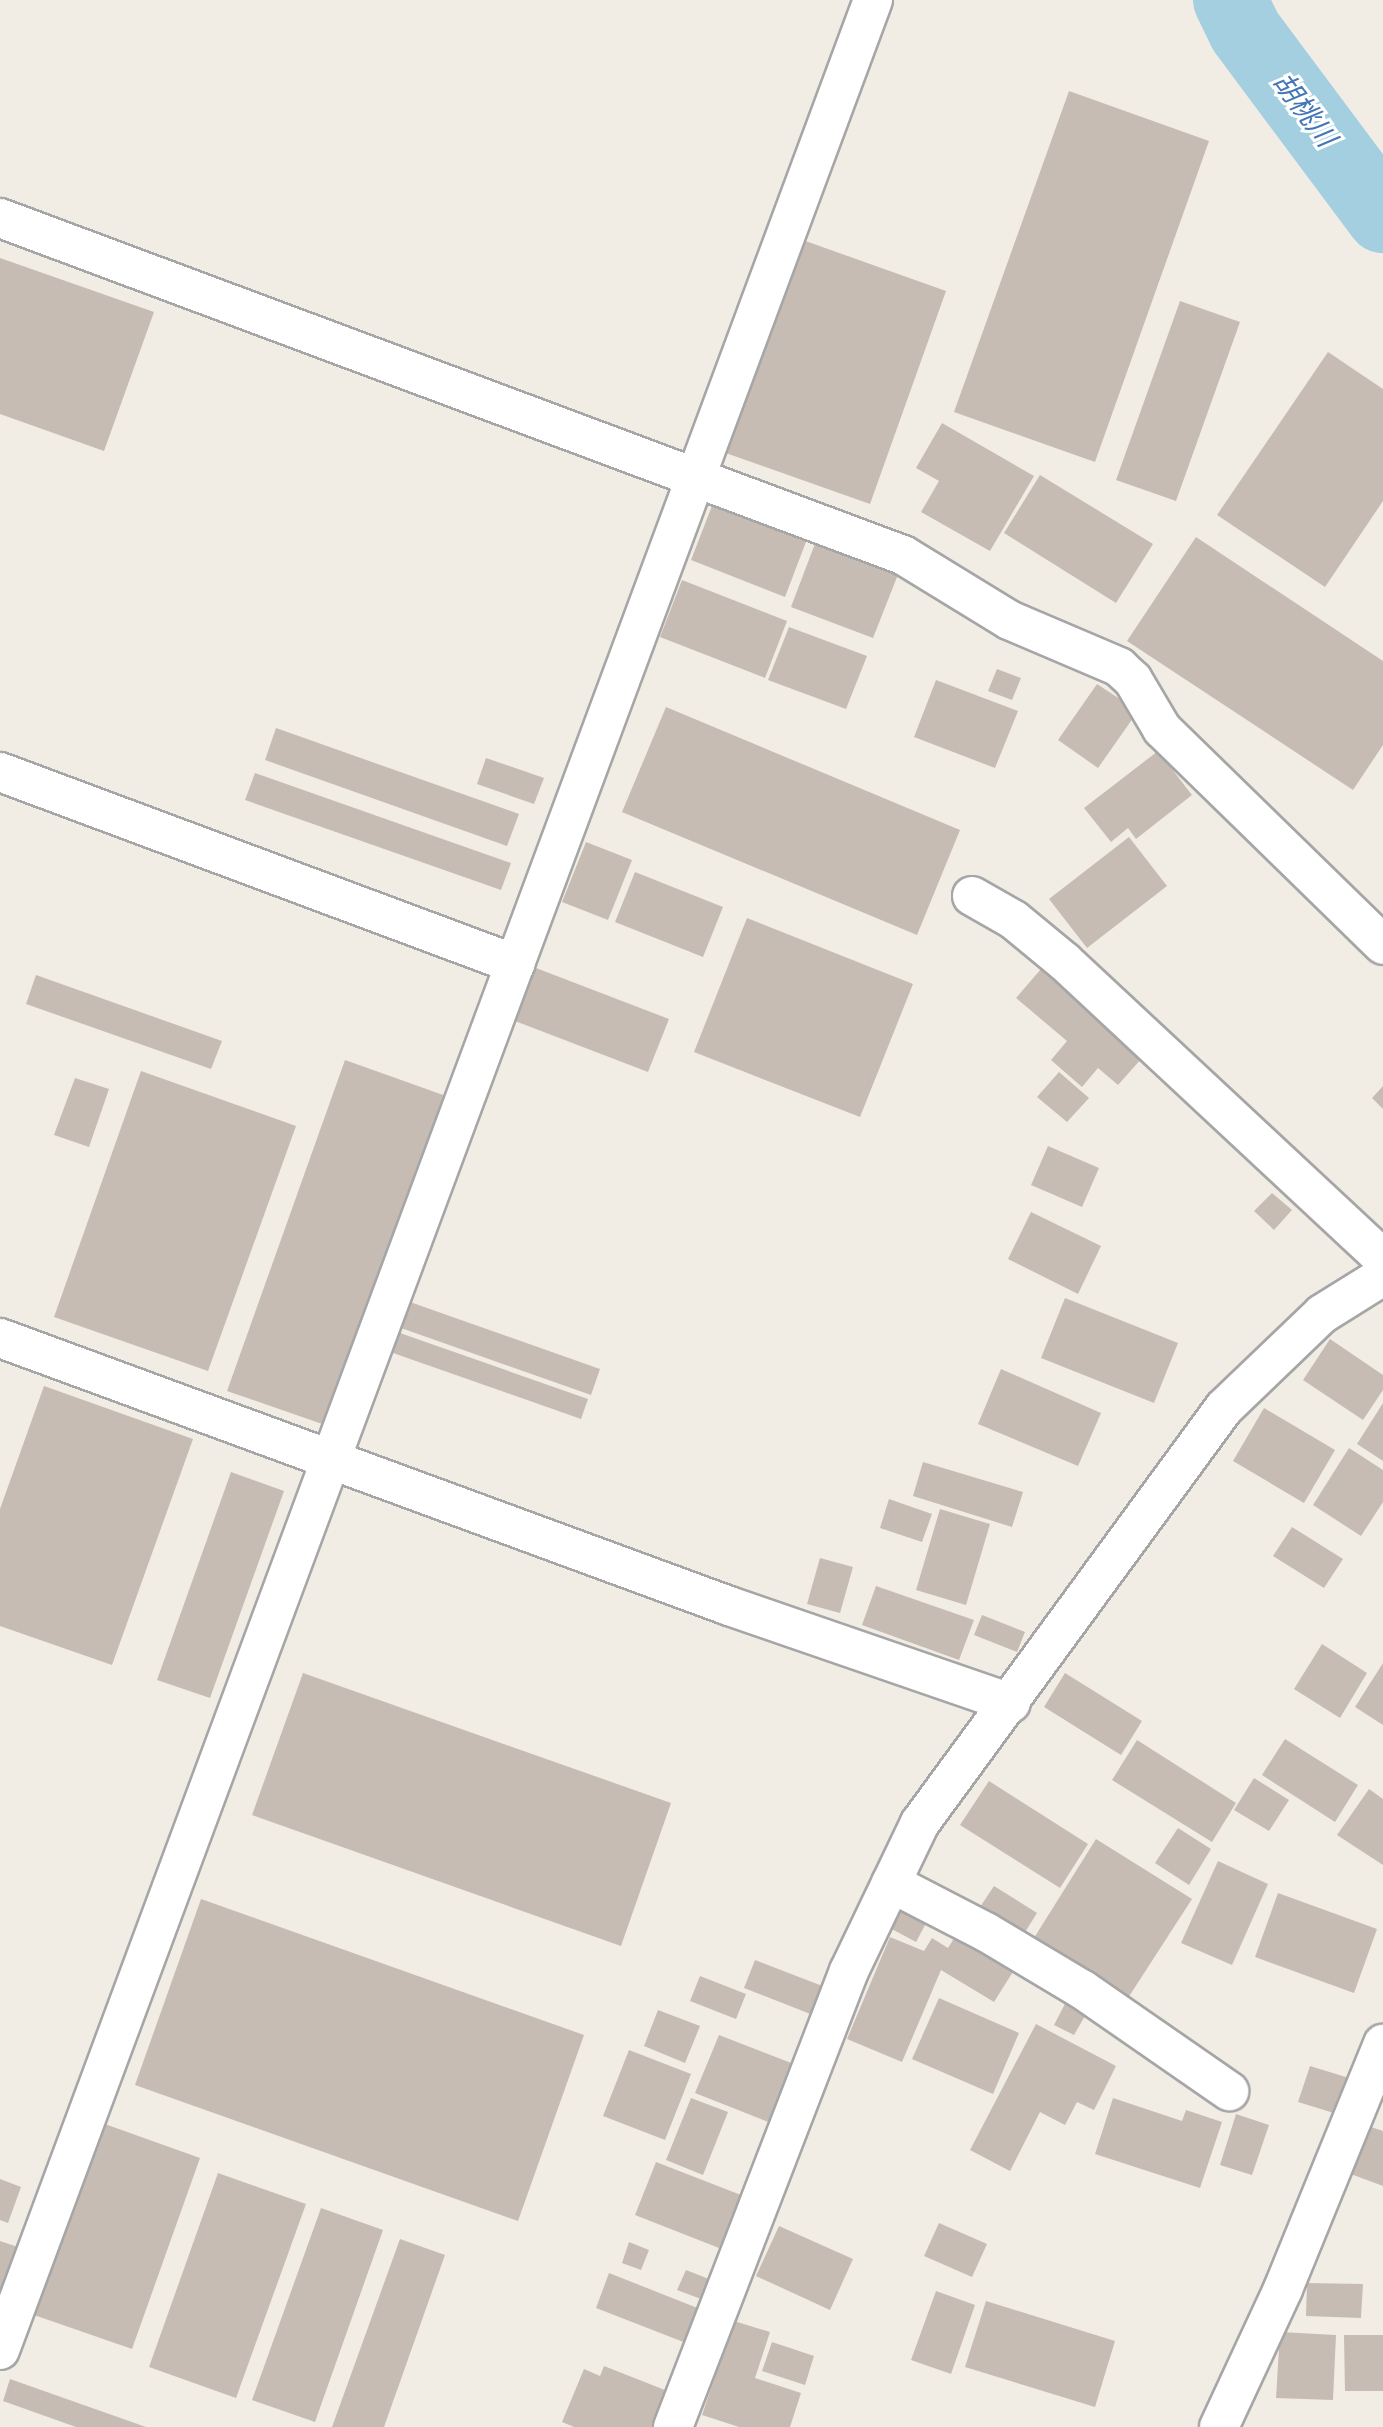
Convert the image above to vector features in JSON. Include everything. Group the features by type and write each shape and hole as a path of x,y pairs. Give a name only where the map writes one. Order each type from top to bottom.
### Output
{"street":[{"path":"0,2350 329,1459 698,478 873,0"},
{"path":"0,218 903,555 1009,620 1119,667 1133,680 1162,729 1383,945"},
{"path":"0,772 515,964"},
{"path":"972,896 1014,920 1065,962 1383,1259"},
{"path":"673,2427 849,1971 920,1823 1011,1703 1224,1408 1322,1314 1383,1276"},
{"path":"0,1338 729,1606 1011,1703"},
{"path":"891,1883 986,1931 1083,1990 1229,2091"},
{"path":"1219,2427 1283,2289 1383,2045"}],"building":[{"path":"1069,91 1209,141 1095,462 954,412"},
{"path":"797,238 946,291 870,504 720,451"},
{"path":"0,258 154,312 104,451 0,414"},
{"path":"1180,301 1240,322 1176,501 1116,480"},
{"path":"1328,352 1383,389 1383,501 1325,587 1217,515"},
{"path":"942,423 1034,476 990,551 921,512 939,481 916,468"},
{"path":"1040,475 1153,544 1116,603 1004,533"},
{"path":"715,498 809,534 785,597 691,560"},
{"path":"1196,537 1383,661 1383,745 1353,790 1127,641"},
{"path":"816,541 899,572 873,638 791,607"},
{"path":"682,580 787,621 765,678 660,637"},
{"path":"789,627 867,656 846,709 768,680"},
{"path":"997,669 1021,678 1012,700 988,691"},
{"path":"936,680 1018,711 995,768 914,737"},
{"path":"1097,684 1138,711 1098,768 1058,740"},
{"path":"666,707 960,830 917,935 622,812"},
{"path":"276,728 519,814 507,846 265,760"},
{"path":"1158,751 1192,795 1136,839 1128,828 1111,842 1084,808"},
{"path":"486,758 544,778 534,804 477,784"},
{"path":"255,773 511,863 501,890 245,800"},
{"path":"1129,837 1167,886 1087,948 1049,899"},
{"path":"586,842 632,860 608,920 562,902"},
{"path":"635,872 723,907 703,957 615,922"},
{"path":"747,918 913,984 860,1117 694,1052"},
{"path":"1047,962 1109,1015 1101,1024 1142,1058 1118,1085 1098,1068 1082,1087 1051,1060 1067,1041 1016,998"},
{"path":"536,968 669,1019 648,1072 515,1021"},
{"path":"36,975 222,1041 211,1069 26,1004"},
{"path":"345,1060 446,1096 328,1426 227,1391"},
{"path":"141,1071 296,1126 208,1371 54,1317"},
{"path":"1059,1072 1089,1098 1067,1122 1037,1097"},
{"path":"75,1078 109,1089 89,1147 54,1135"},
{"path":"1383,1086 1383,1109 1372,1098"},
{"path":"1048,1146 1099,1168 1082,1207 1031,1185"},
{"path":"1272,1193 1292,1210 1274,1230 1254,1211"},
{"path":"1031,1212 1101,1246 1078,1294 1008,1259"},
{"path":"1065,1298 1178,1343 1154,1403 1041,1358"},
{"path":"410,1302 600,1369 591,1395 401,1328"},
{"path":"400,1333 588,1399 581,1419 393,1353"},
{"path":"1330,1339 1383,1375 1383,1390 1363,1420 1303,1380"},
{"path":"1001,1369 1101,1413 1078,1466 978,1424"},
{"path":"44,1386 193,1439 112,1665 0,1626 0,1509"},
{"path":"1383,1403 1383,1461 1357,1444"},
{"path":"1264,1408 1335,1450 1304,1503 1233,1461"},
{"path":"1349,1448 1383,1470 1383,1502 1361,1536 1313,1505"},
{"path":"923,1462 1023,1492 1012,1527 913,1496"},
{"path":"231,1472 284,1491 210,1698 157,1680"},
{"path":"889,1499 932,1514 922,1542 880,1528"},
{"path":"940,1509 990,1524 966,1605 916,1590"},
{"path":"1292,1527 1343,1559 1324,1588 1273,1556"},
{"path":"820,1558 853,1567 840,1613 807,1604"},
{"path":"876,1586 974,1620 959,1660 862,1625"},
{"path":"982,1615 1025,1632 1017,1652 974,1635"},
{"path":"1322,1644 1367,1673 1340,1718 1294,1689"},
{"path":"1383,1663 1383,1725 1355,1707"},
{"path":"303,1673 671,1803 621,1946 252,1815"},
{"path":"1065,1673 1142,1721 1121,1755 1044,1707"},
{"path":"1285,1739 1358,1785 1335,1822 1262,1775"},
{"path":"1137,1740 1236,1803 1212,1842 1112,1780"},
{"path":"1254,1778 1289,1800 1269,1831 1234,1810"},
{"path":"989,1781 1088,1844 1060,1888 960,1825"},
{"path":"1369,1789 1383,1799 1383,1865 1337,1835"},
{"path":"1178,1828 1211,1849 1189,1885 1155,1863"},
{"path":"1096,1839 1192,1899 1128,1998 1034,1938"},
{"path":"1218,1861 1268,1884 1232,1965 1181,1943"},
{"path":"994,1886 1037,1913 1022,1937 978,1910"},
{"path":"1278,1893 1377,1929 1354,1993 1255,1957"},
{"path":"904,1897 932,1912 916,1942 888,1927"},
{"path":"201,1899 584,2035 518,2221 135,2085"},
{"path":"958,1932 1016,1967 994,2002 941,1970 902,2062 847,2039 890,1937 924,1951 932,1938 948,1948"},
{"path":"755,1960 825,1987 813,2015 744,1988"},
{"path":"700,1976 746,1994 736,2019 690,2001"},
{"path":"939,1998 1019,2033 993,2094 912,2059"},
{"path":"1068,1998 1089,2009 1074,2035 1054,2025"},
{"path":"658,2010 700,2026 685,2063 644,2046"},
{"path":"1036,2024 1116,2066 1094,2110 1077,2102 1065,2125 1040,2112 1010,2171 970,2150"},
{"path":"719,2035 794,2064 771,2123 695,2093"},
{"path":"629,2050 691,2074 665,2140 603,2116"},
{"path":"1310,2066 1349,2078 1337,2114 1298,2102"},
{"path":"691,2098 728,2112 703,2175 666,2160"},
{"path":"1113,2098 1182,2121 1186,2110 1222,2122 1200,2188 1095,2154"},
{"path":"1236,2114 1269,2125 1252,2175 1220,2165"},
{"path":"102,2123 200,2158 132,2349 34,2315"},
{"path":"1365,2125 1383,2131 1383,2186 1348,2173"},
{"path":"656,2162 741,2195 719,2248 635,2215"},
{"path":"218,2173 306,2204 236,2398 149,2367"},
{"path":"0,2179 21,2187 8,2223 0,2220"},
{"path":"321,2208 383,2230 315,2422 252,2400"},
{"path":"939,2223 987,2244 972,2277 924,2256"},
{"path":"779,2226 853,2259 830,2310 756,2276"},
{"path":"400,2239 445,2255 384,2427 332,2427"},
{"path":"0,2241 18,2247 0,2296"},
{"path":"629,2242 649,2250 641,2270 622,2263"},
{"path":"686,2270 709,2279 701,2299 677,2290"},
{"path":"609,2273 700,2309 686,2343 596,2308"},
{"path":"1307,2283 1363,2284 1361,2318 1306,2316"},
{"path":"936,2291 975,2305 951,2374 911,2360"},
{"path":"986,2301 1115,2341 1095,2407 965,2367"},
{"path":"734,2321 770,2332 755,2378 801,2393 790,2427 739,2427 702,2415"},
{"path":"1280,2332 1336,2335 1333,2400 1276,2398"},
{"path":"1344,2335 1383,2335 1383,2391 1345,2391"},
{"path":"772,2342 814,2356 805,2385 762,2371"},
{"path":"604,2366 670,2392 656,2427 574,2427 562,2422 584,2369 600,2376"},
{"path":"10,2379 146,2427 76,2427 3,2401"}],"waterway":[{"name":"胡桃川","path":"1230,0 1245,31 1383,216"}]}
